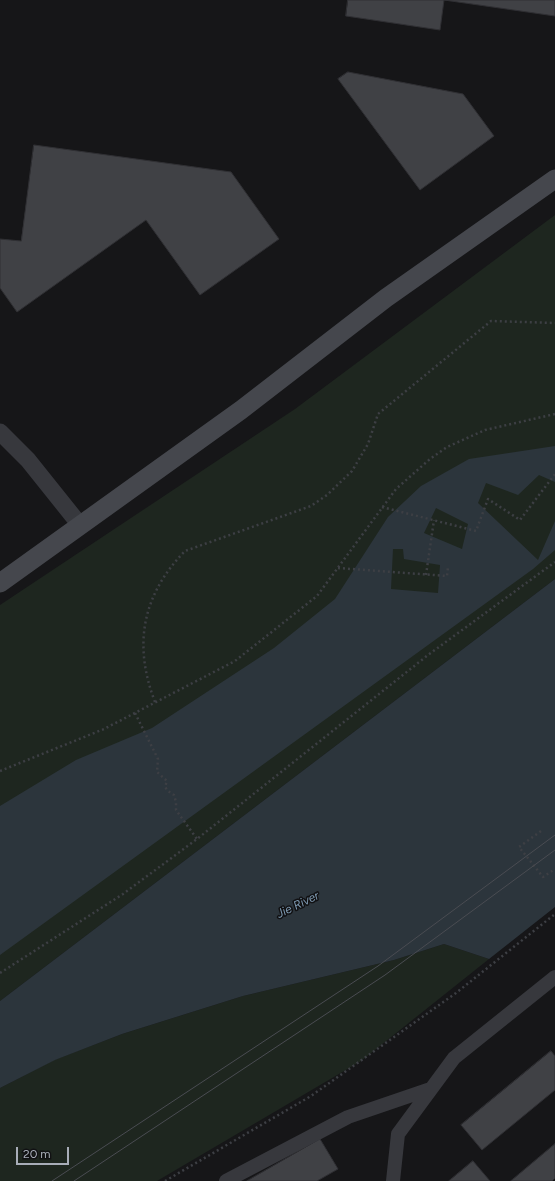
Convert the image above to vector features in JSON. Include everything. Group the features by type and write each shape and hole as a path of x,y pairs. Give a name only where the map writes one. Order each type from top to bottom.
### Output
{"main road":[{"path":"0,583 241,410 386,298 555,179"}],"street":[{"path":"0,432 28,460 80,525"},
{"path":"393,1181 398,1134 454,1058 555,977"},
{"path":"226,1181 348,1117 430,1089"}],"path":[{"path":"155,702 148,680 143,652 146,618 156,588 171,566 185,551 311,506 327,495 341,482 361,458 368,444 378,414 491,321 555,324"},
{"path":"0,771 104,729 235,661 317,596 381,507 412,473 447,447 485,430 555,414"},
{"path":"381,507 476,531 488,499 520,520 555,474"},
{"path":"426,574 433,520"},
{"path":"0,973 123,894 197,839 428,655 555,562"},
{"path":"338,568 447,576 448,567"},
{"path":"135,713 158,759 157,772 168,781 165,787 174,795 176,810 197,839"},
{"path":"541,831 519,847 543,877 555,869"},
{"path":"166,1181 311,1096 456,993 555,914"}],"shaded area":[{"path":"555,215 555,579 0,1001 0,605 295,409"},
{"path":"444,944 489,959 361,1061 157,1181 0,1181 0,1088 54,1060 122,1034 243,996 394,960"}],"water":[{"path":"555,446 555,482 539,475 518,495 486,483 478,503 538,560 555,521 555,550 533,569 0,955 0,806 76,760 152,728 274,648 335,599 388,517 421,486 469,459","holes":["436,508 468,524 462,549 424,533","393,549 403,549 404,559 440,565 438,593 391,589"]},
{"name":"Jie River","path":"555,579 555,907 489,959 444,944 394,960 243,996 122,1034 55,1060 0,1088 0,1001"}],"building":[{"path":"348,0 444,0 440,30 346,16"},
{"path":"444,0 555,0 555,16"},
{"path":"348,72 463,94 494,136 420,190 338,79"},
{"path":"34,145 231,172 279,239 200,295 146,220 17,312 0,288 0,239 21,241"},
{"path":"551,1051 555,1056 555,1090 482,1150 461,1125"},
{"path":"320,1139 338,1169 317,1181 247,1181"},
{"path":"555,1144 555,1178 552,1181 511,1181"},
{"path":"473,1161 490,1181 449,1181"}],"tram line":[{"path":"52,1181 378,966 555,835"},
{"path":"74,1181 385,975 555,850"}]}
